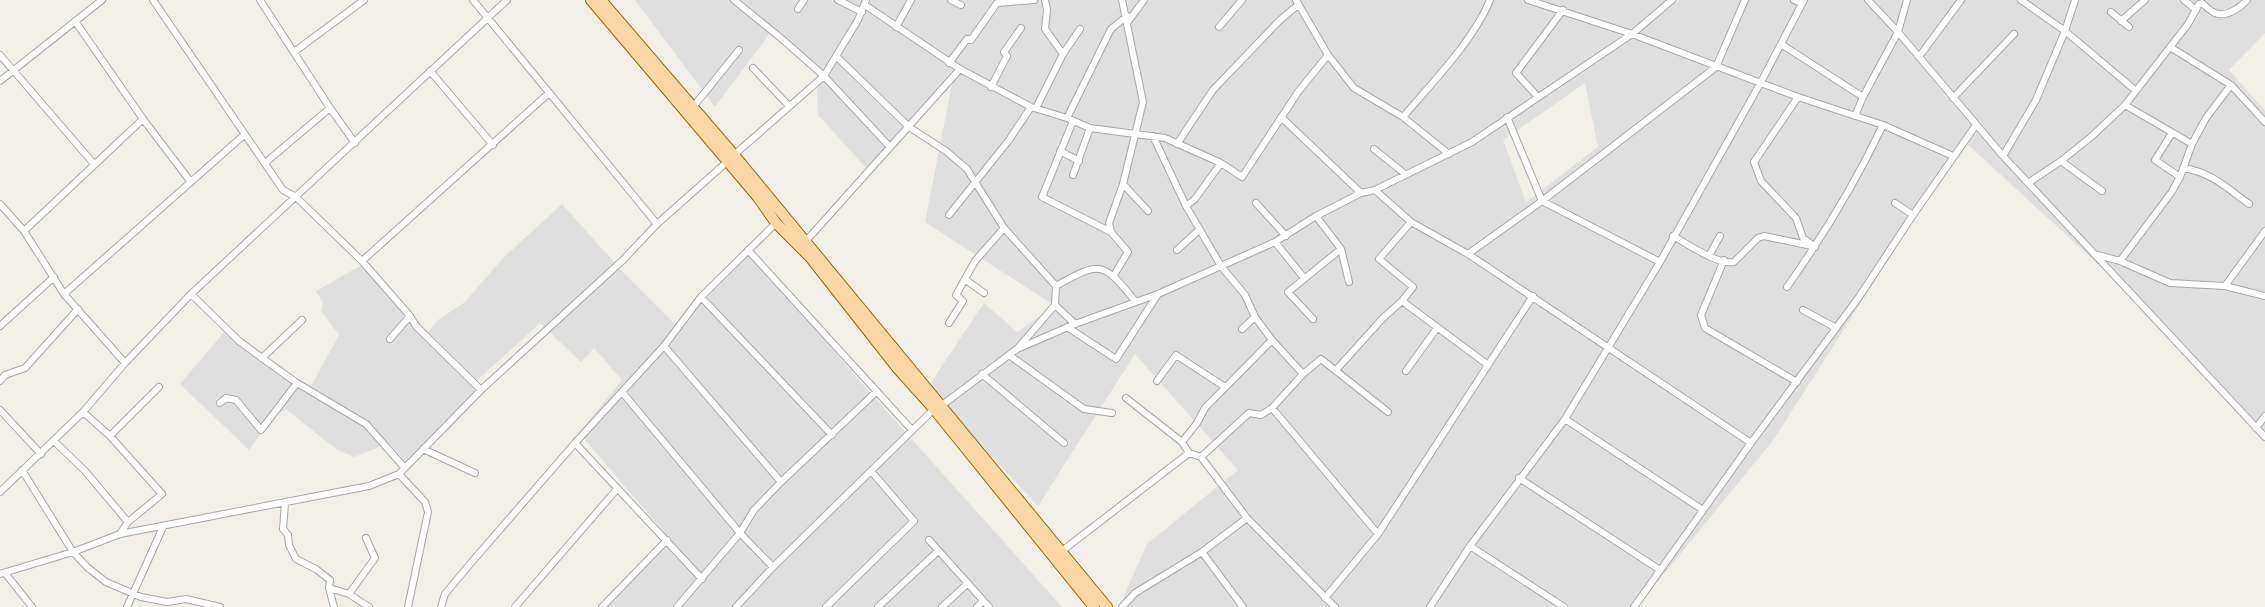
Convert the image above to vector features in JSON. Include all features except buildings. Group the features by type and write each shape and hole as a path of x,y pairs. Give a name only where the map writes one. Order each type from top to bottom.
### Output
{"main road":[{"path":"591,0 806,241 1094,607"},
{"path":"600,0 693,107 776,222 810,257 898,369 938,407 1062,551 1107,607"},
{"path":"1068,575 1076,569"}],"street":[{"path":"0,80 102,0"},
{"path":"153,0 283,190 296,197 362,261 410,316 416,326 481,390"},
{"path":"260,0 330,108 356,142"},
{"path":"294,52 364,0"},
{"path":"473,0 657,224"},
{"path":"0,492 83,412 125,363 191,294 508,0"},
{"path":"798,9 804,0"},
{"path":"838,0 862,12"},
{"path":"896,27 911,0"},
{"path":"951,0 960,5"},
{"path":"949,62 967,39 971,40 997,3 1034,0"},
{"path":"1045,0 1047,10 1044,29 1063,54"},
{"path":"1111,232 1109,223 1123,184 1137,133 1143,102 1122,0"},
{"path":"1126,23 1144,0"},
{"path":"1219,28 1242,0"},
{"path":"1403,117 1445,67 1470,34 1490,0"},
{"path":"1528,0 1563,10 1632,34 1798,97 1883,125 1953,156"},
{"path":"736,607 774,567 912,430 938,407 1009,354 1067,327 1135,301 1158,294 1275,242 1316,216 1361,193 1375,190 1405,174 1449,154 1508,118 1632,34 1672,0"},
{"path":"1468,254 1542,201 1716,66 1745,0"},
{"path":"1430,607 1470,546 1519,478 1565,419 1660,262 1673,236 1761,82 1803,2 1794,0"},
{"path":"1868,0 1898,32 2003,156 2265,437"},
{"path":"1856,116 1863,97 1898,32 1906,0"},
{"path":"1919,57 1961,0"},
{"path":"2021,0 2065,31 2135,90"},
{"path":"2003,156 2036,100 2065,31 2075,0"},
{"path":"2121,20 2145,0"},
{"path":"2184,0 2196,10"},
{"path":"2028,183 2061,161 2091,137 2125,105 2135,90 2170,47 2199,4 2202,4 2216,14 2220,14 2238,9 2247,0"},
{"path":"737,1 782,38 824,76 890,147"},
{"path":"32,607 2,574 73,552 120,534 369,486 399,474 404,467 481,390 623,260 657,224 824,76 837,57 866,2 896,27 960,70 1033,107 1090,128 1166,138 1221,163 1242,177 1281,117 1328,55"},
{"path":"1177,144 1213,90 1297,2 1328,55 1354,88 1403,117 1449,154"},
{"path":"1538,97 1516,73 1563,10"},
{"path":"2111,12 2129,27"},
{"path":"1114,274 1128,252 1111,232 1042,197 1070,120 1111,29 1126,16"},
{"path":"75,21 143,119 190,181"},
{"path":"991,87 1007,56 1004,52 1021,28"},
{"path":"949,215 976,183 1033,107 1063,54 1080,29"},
{"path":"1953,98 2014,34"},
{"path":"1781,44 1863,97"},
{"path":"2170,47 2231,85 2265,122"},
{"path":"693,107 738,50"},
{"path":"0,55 14,69 94,164"},
{"path":"837,57 909,127 946,151 966,169 1004,228 1056,286 1055,305 1017,349"},
{"path":"753,68 789,106"},
{"path":"806,241 960,70"},
{"path":"430,71 493,145"},
{"path":"2120,261 2171,193 2180,177 2192,144 2206,118 2231,85"},
{"path":"362,261 493,145 549,93"},
{"path":"1798,97 1754,162 1760,181 1796,218 1803,238 1815,247"},
{"path":"2125,105 2192,144"},
{"path":"265,163 330,108"},
{"path":"1281,117 1361,193"},
{"path":"1508,118 1542,201 1660,262"},
{"path":"24,231 143,119"},
{"path":"1787,287 1815,247 1863,166 1883,125"},
{"path":"1634,607 1750,443 1836,328 1953,156 1976,125"},
{"path":"1073,176 1090,128"},
{"path":"2172,133 2155,160 2180,177"},
{"path":"64,294 190,181 244,135"},
{"path":"1153,136 1186,206 1221,266 1245,295 1255,317 1272,340 1303,374"},
{"path":"1374,149 1405,174"},
{"path":"1060,151 1079,161"},
{"path":"2061,161 2102,192"},
{"path":"1186,206 1196,200 1221,163"},
{"path":"2183,168 2200,170 2249,204"},
{"path":"1123,184 1148,211"},
{"path":"1375,190 1411,222 1468,254 1533,296 1750,443"},
{"path":"1256,203 1286,236"},
{"path":"1895,203 1913,215"},
{"path":"0,204 24,231 64,294 125,363"},
{"path":"1316,216 1341,249 1349,282"},
{"path":"441,607 445,594 575,443 664,346 701,297 776,222"},
{"path":"1336,370 1383,318 1402,301 1413,287 1379,259 1411,222"},
{"path":"949,323 963,301 956,295 966,280 974,261 1004,228"},
{"path":"1177,250 1199,230"},
{"path":"2225,286 2265,232"},
{"path":"1673,236 1709,256 1734,262 1758,238 1764,236 1815,247"},
{"path":"1709,256 1720,236"},
{"path":"1275,242 1304,278"},
{"path":"1313,319 1288,292 1341,249"},
{"path":"748,250 912,430"},
{"path":"2094,254 2120,261 2170,282 2225,286 2265,296"},
{"path":"1724,260 1701,315 1705,328 1797,382"},
{"path":"1056,286 1084,270 1093,268 1114,274 1135,301"},
{"path":"0,326 54,277"},
{"path":"966,280 984,293"},
{"path":"191,294 239,340 262,358 297,383 366,424 404,467"},
{"path":"1067,327 1116,359 1158,294"},
{"path":"1325,598 1378,534 1533,296"},
{"path":"701,297 832,435"},
{"path":"1402,301 1488,365"},
{"path":"1055,305 1075,324"},
{"path":"0,381 5,375 25,368 78,309"},
{"path":"1803,310 1836,328"},
{"path":"390,339 410,316"},
{"path":"1242,330 1255,317"},
{"path":"262,358 302,320"},
{"path":"1406,371 1437,328"},
{"path":"1182,442 1197,423 1205,408 1272,340"},
{"path":"664,346 781,482"},
{"path":"1009,354 1084,409 1112,413"},
{"path":"1157,381 1176,355 1225,387"},
{"path":"1201,457 1250,413 1261,415 1272,408 1303,374 1321,359 1388,412"},
{"path":"982,374 1064,443"},
{"path":"220,403 226,398 236,400 262,430 297,383"},
{"path":"110,436 159,387"},
{"path":"622,392 740,533 774,567"},
{"path":"677,607 740,533 754,510 781,482 876,392"},
{"path":"1126,398 1182,442 1189,453 1201,457 1247,518 1335,607"},
{"path":"1272,408 1378,534"},
{"path":"0,410 41,454"},
{"path":"83,412 110,436 162,494 128,522 120,534"},
{"path":"2256,428 2265,416"},
{"path":"1565,419 1703,510"},
{"path":"54,441 85,471 128,522"},
{"path":"575,443 702,579"},
{"path":"423,449 475,473"},
{"path":"1062,551 1189,453"},
{"path":"22,470 73,552 87,567 106,582 132,595 166,604 186,600 220,607"},
{"path":"826,607 914,521 871,471"},
{"path":"399,474 426,502 428,512 408,607"},
{"path":"1519,478 1660,570"},
{"path":"515,607 617,489"},
{"path":"285,502 283,529 288,536 289,545 296,559 316,569 330,580 329,588 334,607"},
{"path":"1122,607 1135,593 1202,552 1247,518"},
{"path":"127,607 163,526"},
{"path":"349,594 375,558 366,538"},
{"path":"602,607 667,540"},
{"path":"929,540 989,607"},
{"path":"1470,546 1564,607"},
{"path":"878,607 938,551"},
{"path":"1202,552 1244,607"},
{"path":"942,607 967,584"},
{"path":"329,588 349,594 369,607"},
{"path":"977,607 983,601"}],"shaded area":[{"path":"635,0 2265,0 2265,33 2229,70 2265,111 2265,432 2111,276 1964,141 1774,439 1637,607 1119,607 1147,544 1238,470 1135,354 1038,506 927,388 984,303 1017,332 1055,306 925,222 953,79 868,170 818,115 816,71 770,33 715,107","holes":["1585,83 1598,147 1526,202 1503,140"]},
{"path":"562,204 622,271 675,324 749,252 858,379 1062,607 605,607 671,540 579,433 622,380 594,348 581,362 540,323 471,386 480,396 449,430 406,462 389,443 354,457 336,449 287,410 274,414 249,450 180,384 225,331 310,388 339,335 321,311 323,303 316,291 367,262 428,332 438,320 465,302 503,258"}]}
